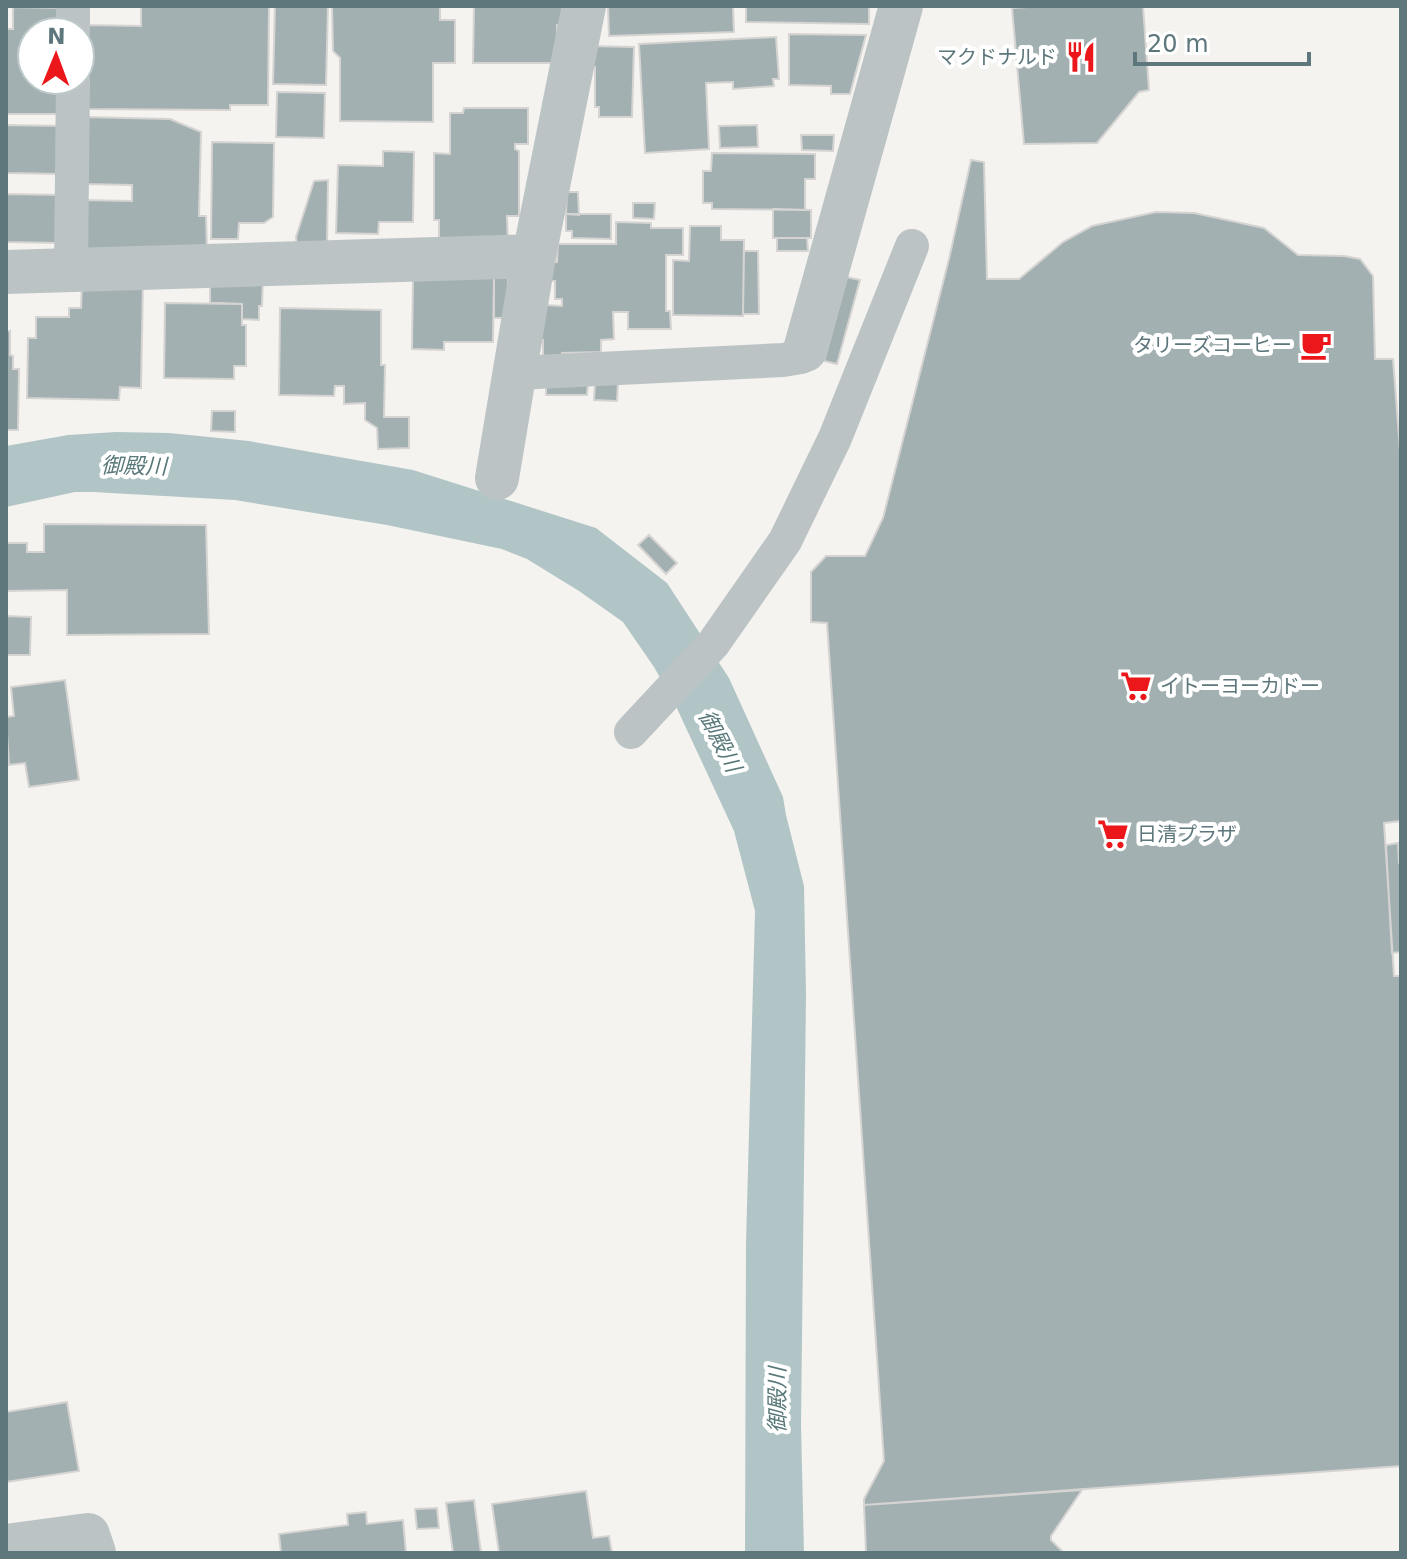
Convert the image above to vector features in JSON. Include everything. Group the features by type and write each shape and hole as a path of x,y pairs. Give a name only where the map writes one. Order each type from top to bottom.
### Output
{"street":[{"path":"497,478 534,256 584,6"},
{"path":"805,350 901,6"},
{"path":"6,272 534,256"},
{"path":"6,1546 88,1535 94,1553"}],"lane":[{"path":"71,268 73,96"},
{"path":"634,728 713,644 785,541 835,438 912,246"},
{"path":"516,373 783,360 801,357 805,350"}],"water":[{"name":"御殿川","path":"169,433 249,441 413,470 596,528 667,583 729,678 783,797 804,886 806,994 801,1425 804,1553 745,1553 746,1243 755,911 734,831 674,702 654,667 623,622 527,559 502,549 387,525 235,500 75,492 6,507 6,446 68,435"}],"building":[{"path":"141,6 269,6 268,105 230,105 230,110 86,109 86,96 96,96 96,25 141,26"},
{"path":"275,6 328,6 326,85 273,84"},
{"path":"332,6 440,6 440,20 455,20 455,63 433,63 433,122 340,121 340,58 333,51"},
{"path":"474,6 563,6 562,25 557,25 557,63 473,63"},
{"path":"608,6 733,6 734,32 609,36"},
{"path":"746,6 869,6 869,24 746,22"},
{"path":"1143,6 1149,90 1139,92 1097,143 1024,144 1012,8"},
{"path":"13,7 65,8 65,16 16,16 16,96 64,96 64,114 6,114 6,29 13,29"},
{"path":"789,34 866,35 850,94 831,94 831,86 789,85"},
{"path":"776,37 779,79 773,79 774,86 733,89 733,82 706,83 709,149 645,153 639,44"},
{"path":"591,46 634,47 632,117 599,117 599,107 595,107 595,67 591,67"},
{"path":"277,92 325,93 324,138 276,137"},
{"path":"464,108 528,108 528,144 515,144 515,149 519,151 519,216 507,216 508,241 439,241 439,220 434,220 434,153 450,154 450,113 463,113"},
{"path":"86,117 170,119 201,132 199,216 206,216 207,249 81,255 82,200 132,201 132,185 84,184"},
{"path":"6,125 63,126 62,174 6,173"},
{"path":"757,125 758,147 720,148 719,126"},
{"path":"801,135 834,135 833,151 802,150"},
{"path":"212,142 274,143 273,217 264,223 239,223 238,239 211,239"},
{"path":"383,151 414,152 413,222 379,222 378,234 336,233 338,165 383,166"},
{"path":"712,153 815,154 815,179 805,179 805,210 712,209 712,203 703,203 703,171 711,171"},
{"name":"日清プラザ","path":"971,160 984,162 987,279 1019,279 1063,242 1092,226 1156,212 1194,213 1264,228 1298,255 1360,259 1373,276 1375,359 1393,359 1401,463 1401,821 1384,823 1394,976 1401,976 1401,1466 864,1505 864,1499 884,1461 827,623 811,622 811,572 826,556 865,556 883,518"},
{"path":"328,180 327,246 297,245 296,237 314,181"},
{"path":"567,192 578,192 579,215 566,214"},
{"path":"6,194 62,195 61,243 6,242"},
{"path":"633,203 655,203 654,219 633,218"},
{"path":"773,209 811,210 811,238 773,238"},
{"path":"566,214 611,214 611,239 572,238 572,231 566,231"},
{"path":"616,222 651,223 651,228 683,228 683,255 666,255 666,311 670,311 671,329 628,329 628,312 613,312 614,339 601,340 601,352 562,353 562,359 543,359 543,340 539,340 546,305 562,306 562,299 555,299 555,281 551,281 551,263 557,262 558,244 616,244"},
{"path":"690,226 721,226 721,240 744,240 743,316 673,315 673,260 689,261"},
{"path":"777,238 807,238 808,251 777,251"},
{"path":"744,251 758,251 759,314 743,314"},
{"path":"413,276 494,277 493,342 444,342 444,350 412,349"},
{"path":"508,276 508,318 494,318 494,277"},
{"path":"847,277 860,280 837,364 824,361"},
{"path":"210,278 263,278 259,320 242,319 242,304 210,303"},
{"path":"82,281 143,282 141,388 120,387 119,400 27,398 28,338 36,338 36,317 69,317 69,308 81,308"},
{"path":"165,303 242,304 242,325 246,325 246,366 234,366 234,379 164,378"},
{"path":"280,308 381,310 381,365 385,365 384,417 409,417 409,448 378,449 377,428 365,420 365,403 344,404 344,386 335,386 334,396 279,395"},
{"path":"6,331 10,331 13,369 19,369 18,430 6,430"},
{"path":"595,382 618,383 617,401 594,400"},
{"path":"546,383 588,383 587,395 546,395"},
{"path":"212,411 235,411 235,432 211,431"},
{"path":"44,524 206,525 209,634 67,635 67,590 6,591 6,543 27,543 27,552 44,552"},
{"path":"649,535 677,563 666,574 638,545"},
{"path":"6,616 31,617 30,655 6,655"},
{"path":"65,680 79,780 29,787 25,763 9,765 6,717 14,716 11,687"},
{"path":"1398,843 1401,863 1401,952 1392,953 1386,845"},
{"path":"67,1402 79,1471 6,1482 6,1412"},
{"path":"1082,1490 1051,1536 1051,1540 1064,1553 866,1553 864,1505"},
{"path":"586,1491 593,1538 609,1536 612,1553 499,1553 492,1504"},
{"path":"474,1500 481,1553 453,1553 446,1503"},
{"path":"437,1508 439,1528 417,1529 415,1509"},
{"path":"366,1512 367,1524 403,1520 406,1553 281,1553 279,1534 348,1525 347,1514"}],"place":[{"name":"マクドナルド","path":"1081,57"},
{"name":"タリーズコーヒー","path":"1316,345"},
{"name":"イトーヨーカドー","path":"1136,686"},
{"name":"日清プラザ","path":"1113,834"}]}
